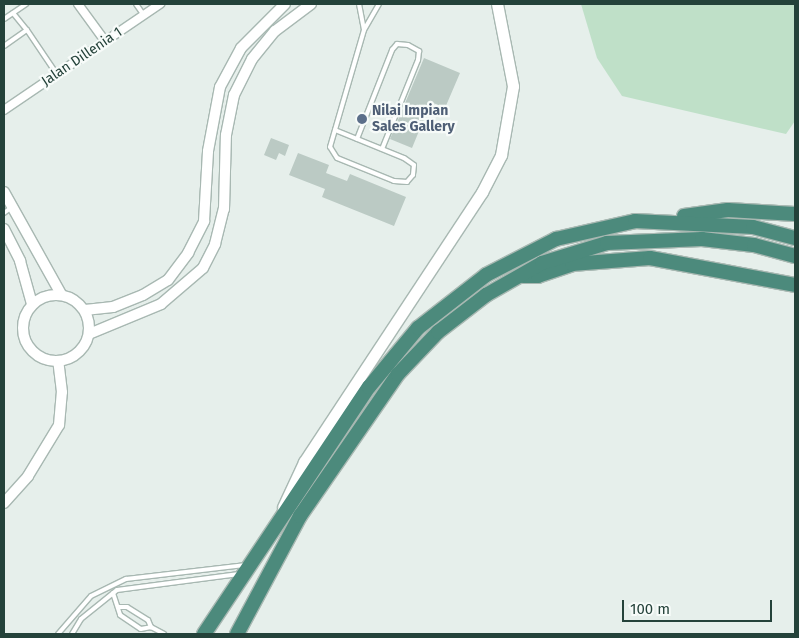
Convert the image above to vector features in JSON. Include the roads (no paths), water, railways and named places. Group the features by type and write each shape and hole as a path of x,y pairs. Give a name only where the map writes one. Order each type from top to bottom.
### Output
{"highway":[{"path":"204,634 274,526 369,387 418,328 454,297 516,257 556,239 619,224 728,210 795,214"},
{"path":"659,220 753,227 795,238"},
{"path":"237,634 300,516 398,374 464,310 517,276 578,250 655,239 754,245 795,256"},
{"path":"517,276 538,276 572,264 650,258 795,285"}],"main road":[{"path":"274,526 304,462 482,192 501,155 513,86 497,4"}],"street":[{"path":"78,4 104,41"},
{"name":"Jalan Dillenia 1","path":"4,110 160,4"},
{"path":"4,192 8,210 60,294 85,310 113,307 143,295 168,280 188,253 204,221 208,151 220,87 241,48 285,4"},
{"path":"60,294 41,298 32,304 23,322 25,341 38,356 58,361 78,353 89,334 161,304 203,268 215,244 224,209 226,135 234,94 252,59 275,32 312,4"},
{"path":"4,229 20,261 32,304"},
{"path":"85,310 89,334"},
{"path":"4,503 28,476 59,425 62,392 58,361"}],"lane":[{"path":"4,19 26,4"},
{"path":"136,4 144,14"},
{"path":"359,4 364,30"},
{"path":"335,130 382,149 414,165 414,175 407,182 394,181 337,158 330,147 364,30 379,4"},
{"path":"13,13 56,73"},
{"path":"4,46 27,30"},
{"path":"357,139 392,50 397,44 408,45 419,51 418,60 382,149"},
{"path":"72,634 82,620 113,593 141,585 247,569"},
{"path":"58,634 91,596 126,579 247,569"},
{"path":"113,593 120,615 141,629 151,628 164,634"},
{"path":"118,607 134,611 148,620 151,628"}],"place":[{"name":"Nilai Impian Sales Gallery","path":"362,119"}]}
